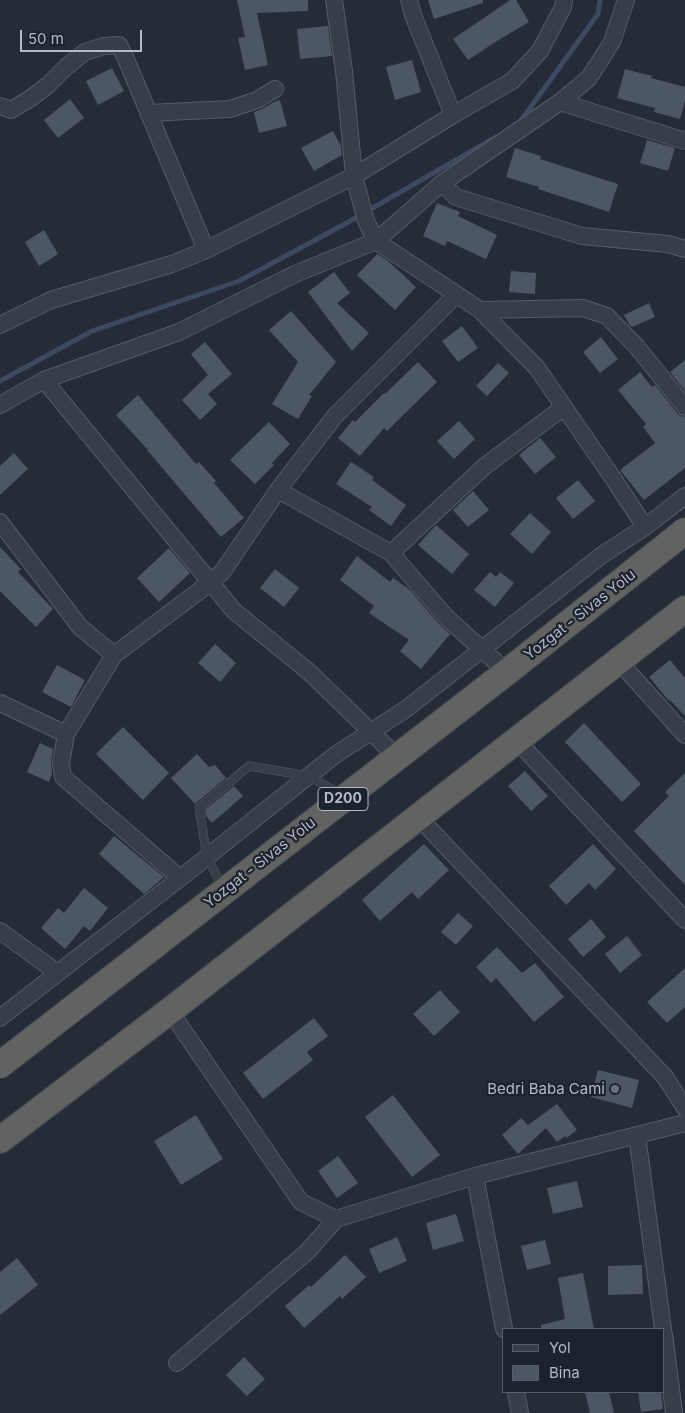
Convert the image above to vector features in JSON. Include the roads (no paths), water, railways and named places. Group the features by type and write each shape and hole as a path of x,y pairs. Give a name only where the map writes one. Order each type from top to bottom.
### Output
{"highway":[{"name":"Yozgat - Sivas Yolu","path":"0,1065 507,672 685,531"},
{"path":"0,1140 168,1013 685,608"}],"street":[{"path":"334,0 344,71 355,182 366,221 376,241 480,310 537,368 615,481 644,527"},
{"path":"409,0 413,15 453,115"},
{"path":"0,325 51,300 172,264 355,182 453,115 512,81 540,51 563,7 564,0"},
{"path":"0,404 44,380 179,332 294,274 376,241 442,183 560,102 589,78 612,42 626,0"},
{"path":"0,106 11,110 31,98 85,52 104,46 119,45 206,250"},
{"path":"148,113 230,109 257,100 275,89"},
{"path":"560,102 685,141"},
{"path":"442,183 456,197 582,236 668,244 685,250"},
{"path":"180,878 63,777 61,763 66,734 114,655 223,571 278,490 335,416 456,294"},
{"path":"480,310 583,308 607,316 637,347 685,407"},
{"path":"44,380 234,611 308,671 397,757"},
{"path":"391,553 484,466 564,407"},
{"path":"278,490 391,553 447,618 507,672"},
{"path":"0,1018 335,755 406,709 602,555 644,527 685,496"},
{"path":"0,522 80,627 114,655"},
{"path":"0,1148 685,616"},
{"path":"622,666 685,735"},
{"path":"0,703 66,734"},
{"path":"521,745 685,920"},
{"path":"422,821 665,1077 685,1108"},
{"path":"0,931 58,973"},
{"path":"172,1014 301,1202 336,1219"},
{"path":"177,1363 307,1252 336,1219 475,1176 685,1123"},
{"path":"637,1135 663,1328"},
{"path":"475,1176 504,1328"},
{"path":"665,1342 674,1413"},
{"path":"516,1393 520,1413"}],"lane":[{"path":"224,891 207,857 199,808 249,766 308,776 346,797"}],"waterway":[{"path":"520,122 598,14 600,0"},
{"path":"0,381 92,331 239,281 343,225 496,137"}],"place":[{"name":"Bedri Baba Cami","path":"615,1089"}]}
